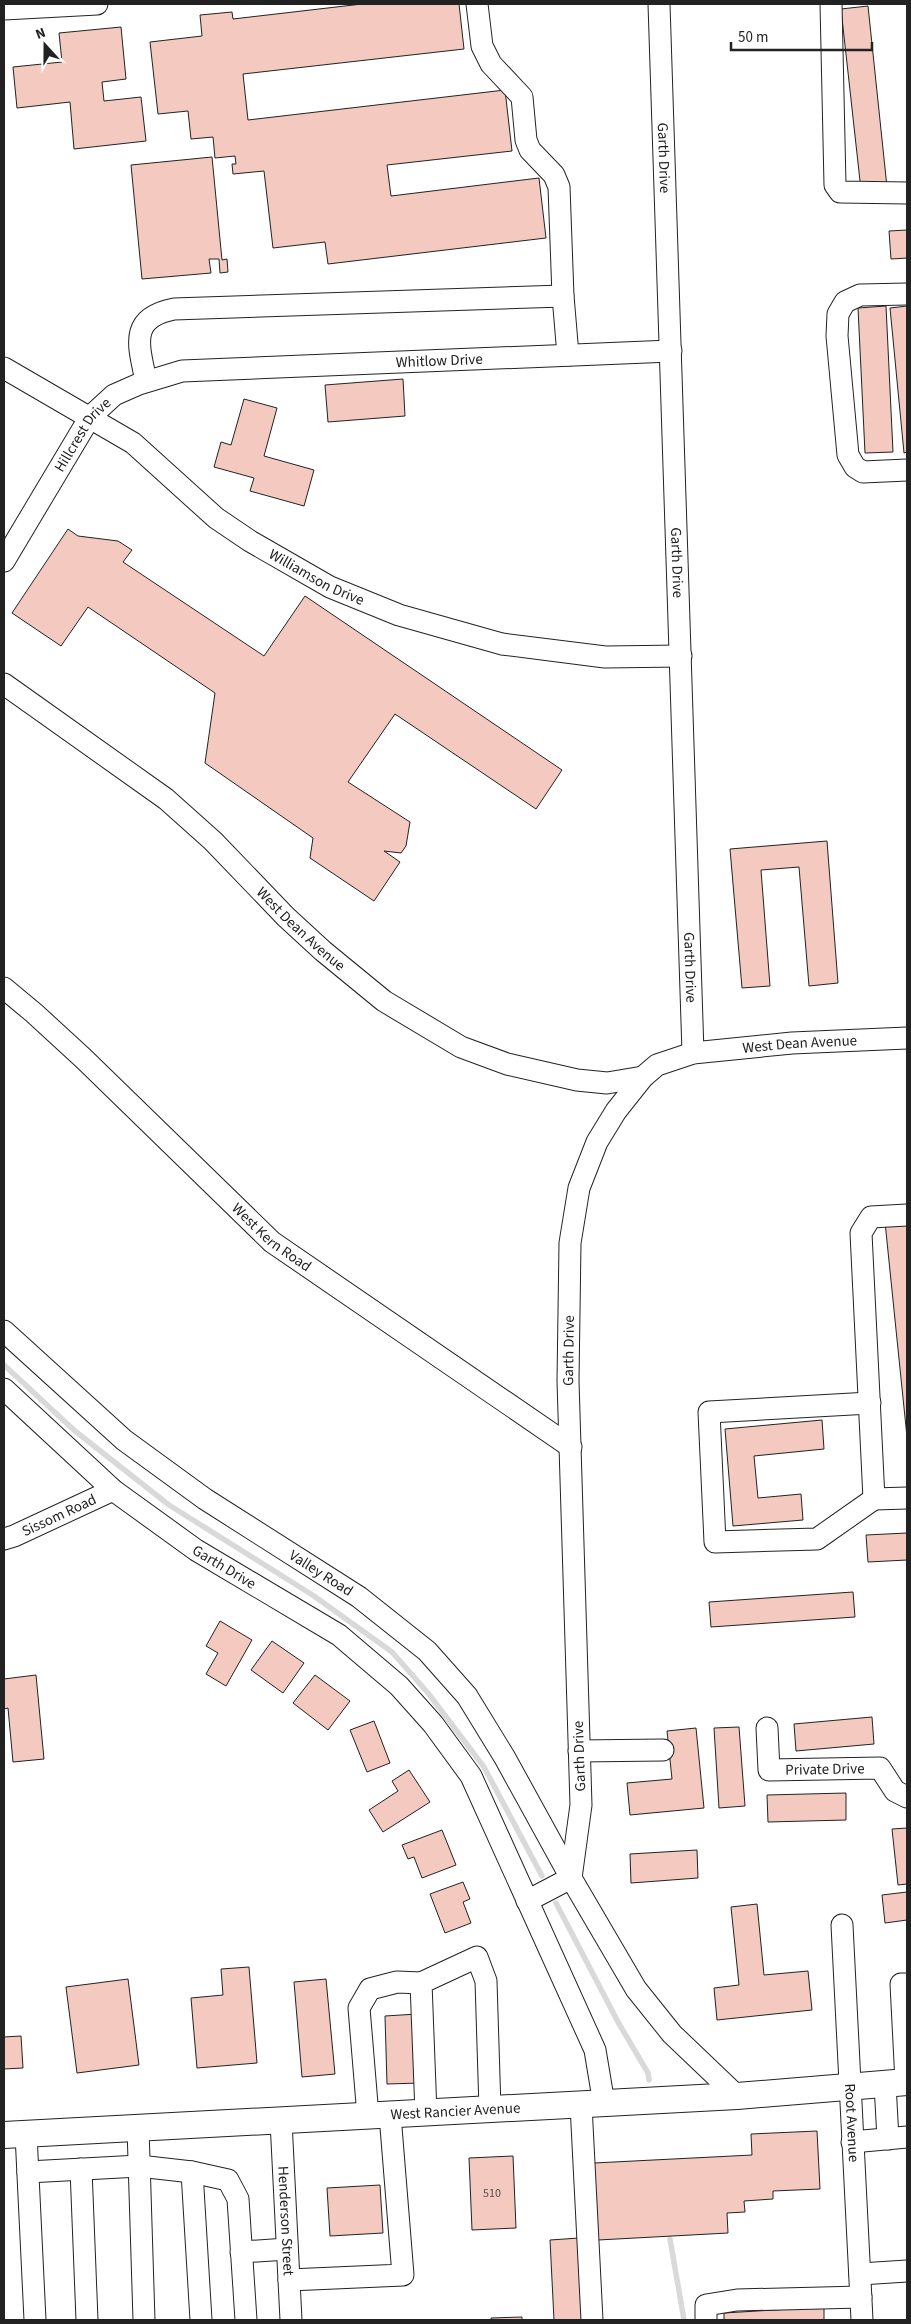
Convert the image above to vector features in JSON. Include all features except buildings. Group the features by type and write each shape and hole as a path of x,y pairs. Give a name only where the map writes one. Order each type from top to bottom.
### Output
{"main road":[{"name":"West Rancier Avenue","path":"15,2135 737,2096 899,2082"}],"street":[{"path":"4,9 97,4"},
{"path":"477,4 482,46 492,64 522,97 526,140 530,150 554,175 559,187 562,296 568,355"},
{"name":"Garth Drive","path":"571,1878 581,1805 568,1382 570,1242 579,1188 597,1142 616,1111 642,1077 658,1065 693,1053 672,351 659,4"},
{"path":"831,4 836,185 840,192 907,193"},
{"path":"907,294 860,295 845,302 838,314 837,336 848,455 855,467 862,472 907,470"},
{"path":"146,381 139,342 143,324 156,313 174,310 562,296"},
{"name":"Whitlow Drive","path":"208,370 672,351"},
{"name":"Williamson Drive","path":"4,368 90,417 148,455 163,471 216,518 250,541 330,587 399,615 502,644 605,657 681,656"},
{"name":"Hillcrest Drive","path":"4,561 90,417 114,395 146,381 182,371 208,370"},
{"name":"West Dean Avenue","path":"4,684 166,799 213,841 286,917 323,951 384,1001 462,1048 507,1064 577,1080 608,1083 642,1077"},
{"name":"West Kern Road","path":"4,988 69,1045 272,1242 571,1447"},
{"name":"West Dean Avenue","path":"693,1053 792,1043 907,1038"},
{"path":"874,1499 861,1233 871,1217 907,1215"},
{"name":"Valley Road","path":"4,1331 124,1440 205,1499 359,1597 427,1651 467,1696 505,1758 571,1878"},
{"name":"Garth Drive","path":"4,1389 113,1490 196,1550 339,1635 400,1686 432,1724 471,1776 595,2050 592,2104 592,2320"},
{"path":"870,1404 709,1412 715,1542 817,1539 874,1499 907,1498"},
{"name":"Sissom Road","path":"4,1539 113,1490"},
{"name":"Private Drive","path":"767,1728 769,1770 880,1768 895,1791 907,1797"},
{"path":"579,1751 663,1750"},
{"path":"527,1901 571,1878 636,1989 672,2034 737,2096"},
{"name":"Root Avenue","path":"842,1925 862,2320"},
{"path":"289,2280 403,2276 379,2116 359,2008 370,1989 397,1982 421,1983 477,1957 486,1981 490,2109"},
{"path":"421,1983 426,2113"},
{"path":"852,2142 897,2138 901,1984 907,1984"},
{"name":"Henderson Street","path":"281,2121 291,2320"},
{"path":"138,2128 144,2320"},
{"path":"15,2135 28,2172 35,2320"},
{"path":"28,2172 139,2166 192,2172 228,2180 238,2199 246,2320"},
{"path":"81,2169 88,2320"},
{"path":"192,2172 200,2320"},
{"path":"241,2252 287,2250"},
{"path":"860,2274 907,2271"},
{"path":"706,2320 706,2305 737,2300 861,2297"},
{"path":"285,2320 291,2320"}],"waterway":[{"path":"4,1365 75,1431 169,1505 314,1596 392,1652 428,1693 484,1767 542,1876"},
{"path":"556,1903 618,2022 648,2073 649,2080"},
{"path":"670,2239 684,2320"}]}
